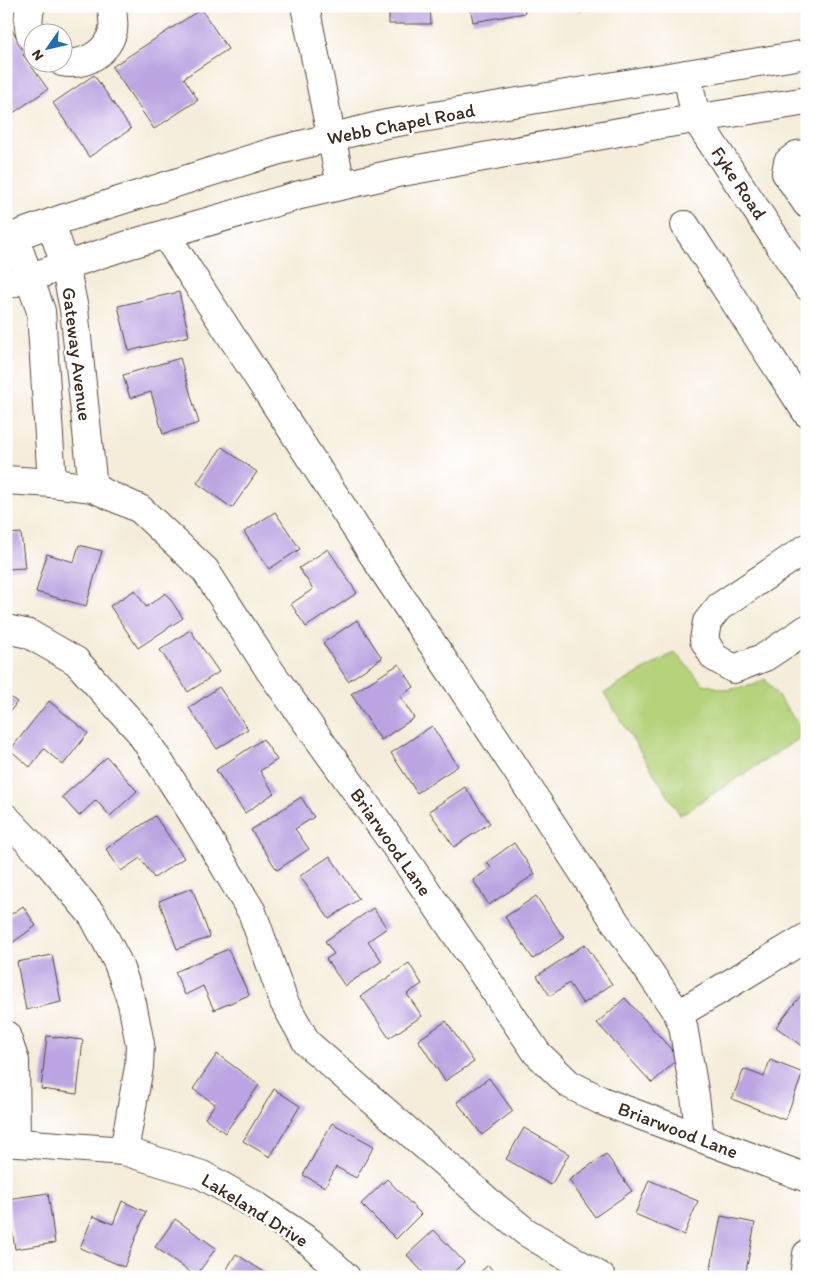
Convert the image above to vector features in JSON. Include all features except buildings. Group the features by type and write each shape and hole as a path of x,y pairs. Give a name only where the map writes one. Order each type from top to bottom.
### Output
{"street":[{"path":"28,22 31,6"},
{"path":"72,63 82,62 102,50 109,40 113,29 112,6"},
{"path":"305,6 341,185"},
{"name":"Webb Chapel Road","path":"10,238 163,186 276,151 386,124 807,54"},
{"name":"Fyke Road","path":"687,74 696,119 807,286"},
{"path":"18,281 165,234 341,185 657,125 807,101"},
{"path":"807,154 797,155 788,162 786,173 807,204"},
{"name":"Gateway Avenue","path":"51,223 65,265 74,309 93,488"},
{"path":"685,225 807,413"},
{"path":"165,234 385,573 678,1014 683,1026 700,1138"},
{"name":"Gateway Avenue","path":"10,238 18,281 41,311 52,483"},
{"name":"Briarwood Lane","path":"6,480 93,488 140,509 205,570 270,671 410,868 537,1053 569,1084 602,1101 807,1178"},
{"path":"807,548 719,607 707,622 704,640 714,657 734,669 765,658 807,629"},
{"path":"6,629 29,634 76,661 140,732 195,817 252,912 284,1002 307,1043 526,1232 601,1277"},
{"path":"6,818 46,860 93,916 118,963 132,1003 140,1044 124,1151"},
{"path":"678,1014 807,937"},
{"path":"6,1034 14,1061 11,1143"},
{"name":"Lakeland Drive","path":"11,1143 124,1151 202,1175 255,1205 310,1242 346,1277"},
{"path":"804,1277 807,1254"}],"green space":[{"path":"675,652 703,684 727,690 754,685 765,679 806,734 680,815 604,693"}]}
